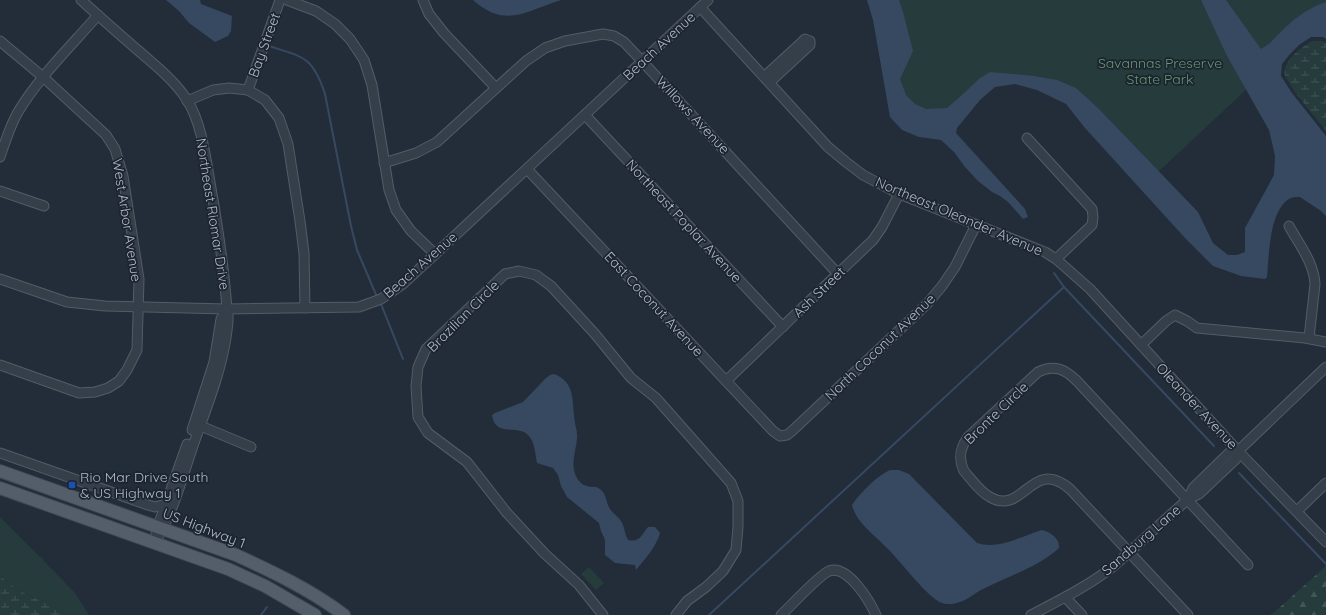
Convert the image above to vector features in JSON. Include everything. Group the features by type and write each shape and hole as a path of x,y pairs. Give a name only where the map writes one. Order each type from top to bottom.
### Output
{"main road":[{"name":"US Highway 1","path":"0,471 161,527 236,555 308,591 344,615"},
{"path":"0,488 228,569 298,604 315,615"}],"street":[{"name":"Northeast Riomar Drive","path":"81,0 160,69 176,86 187,101 196,119 207,164 219,236 229,316 224,350 216,382 197,425 166,504 161,527"},
{"name":"Bay Street","path":"248,90 280,0"},
{"path":"287,0 316,11 335,24 350,39 364,60 372,85 389,190 396,210 411,231 435,254"},
{"path":"423,0 429,14 444,33 496,88"},
{"name":"Beach Avenue","path":"0,279 66,302 105,306 305,308 359,307 374,303 403,284 708,0"},
{"name":"Northeast Oleander Avenue","path":"700,7 828,147 864,175 899,194 1045,252 1056,259 1068,270"},
{"path":"0,157 18,112 43,77 98,15"},
{"name":"Willows Avenue","path":"384,163 416,153 437,142 539,51 554,45 581,38 603,34 614,36 624,42 642,61 838,274"},
{"path":"805,39 810,41 810,46 767,79 805,39"},
{"name":"West Arbor Avenue","path":"0,41 43,77 106,136 115,149 123,176 139,279 137,350 127,370 119,381 108,388 95,392 79,393 0,365"},
{"path":"187,101 213,90 229,88 248,90 265,100 279,118 288,144 304,253 305,308"},
{"name":"Northeast Poplar Avenue","path":"585,115 783,327"},
{"path":"1027,138 1092,209 1092,225 1056,259"},
{"name":"East Coconut Avenue","path":"527,169 773,431 777,435 783,436"},
{"path":"0,191 44,206"},
{"name":"Ash Street","path":"726,381 873,240 882,227 899,194"},
{"name":"North Coconut Avenue","path":"783,436 792,431 927,304 942,286 955,266 976,225"},
{"path":"1290,226 1308,259 1314,277 1315,284 1309,338"},
{"name":"Oleander Avenue","path":"1068,270 1090,289 1238,451 1326,542"},
{"name":"Brazilian Circle","path":"603,615 579,585 544,554 510,516 467,462 428,433 418,417 416,386 418,367 426,349 505,274 518,271 536,274 551,286 595,334 631,378 656,398 731,483 738,501 736,550 723,571 706,587 687,601 676,615"},
{"path":"1141,345 1166,321 1175,315 1197,328 1309,338 1326,342"},
{"name":"Sandburg Lane","path":"1031,615 1103,574 1188,499 1199,494 1236,459 1238,451 1326,367"},
{"name":"Bronte Circle","path":"1129,552 1070,489 1058,480 1047,479 1037,481 1030,485 1020,495 1008,501 990,498 964,471 960,452 968,437 1038,372 1049,368 1062,369 1069,373 1077,381 1188,499"},
{"name":"Northeast Riomar Drive","path":"154,542 161,527 197,425"},
{"path":"197,425 251,447"},
{"path":"0,453 132,500 155,506 166,504"},
{"path":"1297,511 1326,483"},
{"path":"1188,499 1248,564"},
{"path":"128,516 135,508 132,500"},
{"path":"1129,552 1188,615"},
{"path":"781,615 820,578 829,571 836,571 845,574 857,586 868,599 876,615"},
{"path":"1065,597 1082,615"}],"green space":[{"name":"Savannas Preserve State Park","path":"879,0 1326,0 1326,15 1156,174 1092,103 1012,78 987,84 945,118 904,110"},
{"path":"1312,41 1323,41 1326,43 1326,131 1298,96 1285,76 1286,65 1289,60 1293,55"},
{"path":"0,517 40,557 43,558 44,561 75,593 89,615 67,615 20,591 0,576"},
{"path":"1326,566 1326,615 1271,615"},
{"path":"589,567 604,583 596,590 581,574"},
{"path":"0,576 20,591 66,613 67,615 0,615"}],"water":[{"path":"166,0 200,0 201,4 232,16 231,31 228,36 215,42 189,23 179,11"},
{"path":"473,0 561,0 516,15 506,16 495,14"},
{"path":"867,0 899,0 913,51 900,79 906,95 915,104 926,109 947,108 980,78 990,72 1034,76 1057,80 1076,88 1098,108 1198,212 1213,243 1228,255 1237,255 1245,252 1245,228 1274,175 1275,156 1269,130 1227,56 1201,0 1226,0 1261,49 1301,15 1315,6 1326,2 1326,39 1323,37 1311,37 1299,45 1282,64 1281,76 1292,93 1326,136 1326,216 1300,197 1292,198 1284,203 1274,222 1267,277 1265,279 1241,276 1213,266 1185,238 1085,128 1066,104 1037,90 1015,84 995,87 980,100 957,128 956,133 1025,209 1028,217 1023,219 1008,202 978,181 954,152 941,140 919,137 902,130 890,117 873,20"},
{"path":"554,374 561,377 565,381 571,391 577,436 574,466 578,480 584,485 599,488 603,492 610,509 622,522 628,540 632,541 638,539 648,527 655,527 660,533 653,548 636,570 635,565 615,563 605,555 605,540 599,523 567,497 561,486 558,475 553,468 537,463 530,437 527,434 517,430 501,428 494,422 492,415 523,402 546,378"},
{"path":"890,470 899,470 909,474 977,543 985,545 1002,544 1042,530 1049,532 1054,536 1058,542 1059,548 1042,561 981,590 965,600 953,604 942,603 936,600 922,587 888,549 867,529 854,512 852,505 859,495 869,485"}],"waterway":[{"path":"269,46 299,56 306,60 316,72 321,82 325,94 357,250 377,297"},
{"path":"1054,273 1064,287 1214,446"},
{"path":"709,615 1064,287"},
{"path":"381,304 403,359"},
{"path":"1239,473 1326,564"},
{"path":"261,615 267,607"}],"place":[{"name":"Rio Mar Drive South & US Highway 1","path":"72,485"}]}
